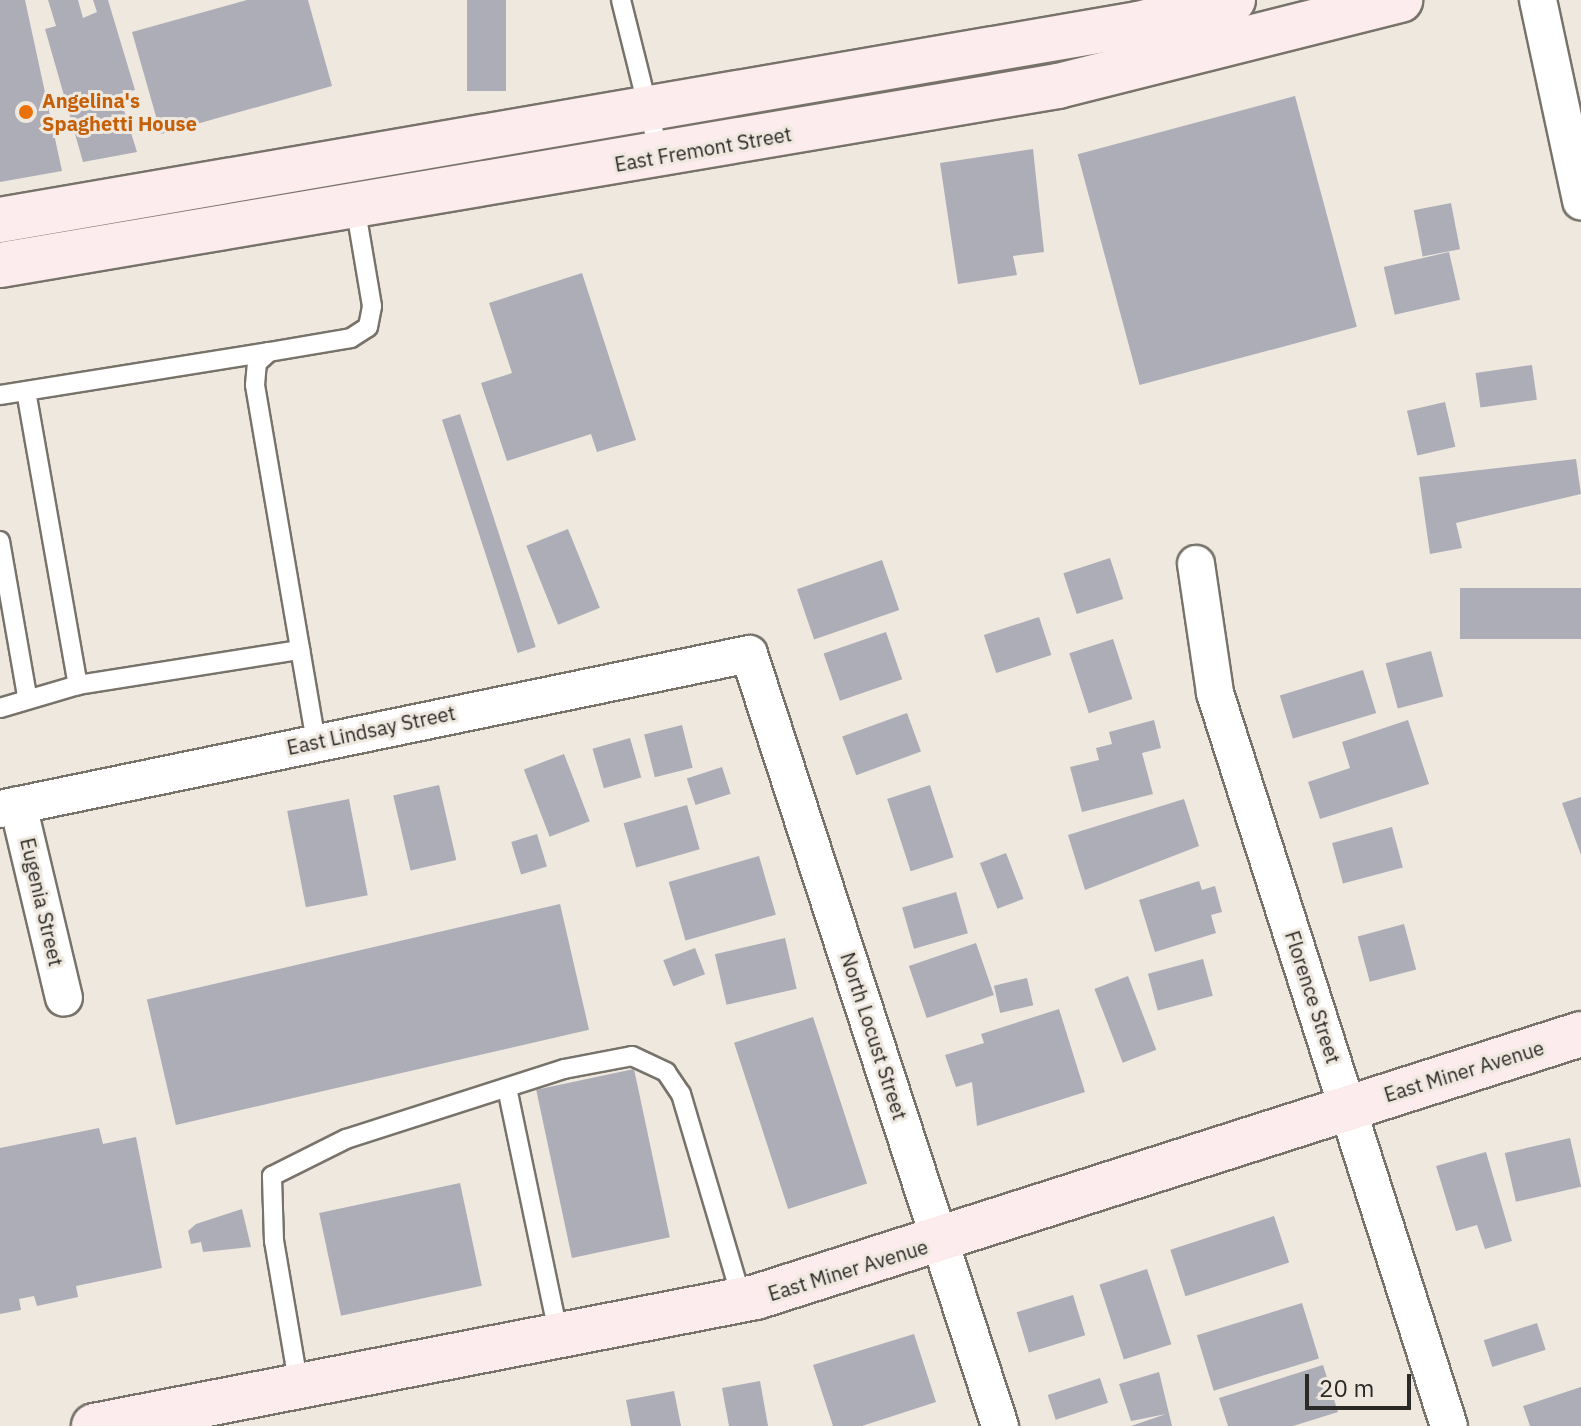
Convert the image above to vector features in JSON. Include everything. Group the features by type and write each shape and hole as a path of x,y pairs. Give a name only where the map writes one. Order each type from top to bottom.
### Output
{"main road":[{"name":"East Fremont Street","path":"0,265 355,205 661,158 1139,30 1233,0"},
{"name":"East Fremont Street","path":"0,220 647,103 1139,30 1400,0"},
{"name":"East Miner Avenue","path":"94,1426 158,1420 299,1387 742,1300 940,1243 1348,1107 1581,1034"}],"street":[{"path":"1538,0 1581,201"},
{"name":"Florence Street","path":"1196,564 1215,693 1449,1426"},
{"name":"East Lindsay Street","path":"9,807 742,652"},
{"name":"North Locust Street","path":"742,652 760,675 1000,1426"},
{"name":"Eugenia Street","path":"9,807 64,998"}],"lane":[{"path":"621,0 661,158"},
{"path":"0,395 351,338 368,327 372,306 355,205"},
{"path":"269,352 257,363 255,385 316,742"},
{"path":"26,391 78,685"},
{"path":"0,541 27,696"},
{"path":"0,708 27,696 78,685 300,650"},
{"path":"299,1387 274,1241 272,1176 346,1139 507,1088 632,1056 666,1072 681,1094 742,1300"},
{"path":"507,1088 559,1336"}],"building":[{"name":"Angelina's Spaghetti House","path":"0,0 25,0 62,171 0,182"},
{"path":"48,0 78,0 83,18 97,12 93,0 108,0 135,90 119,94 137,152 83,162 45,29 56,26"},
{"path":"247,0 308,0 332,86 161,134 132,32"},
{"path":"467,0 506,0 506,91 467,91"},
{"path":"1295,96 1357,327 1140,385 1078,154"},
{"path":"1033,149 1044,252 1013,256 1017,275 958,284 940,163"},
{"path":"1451,203 1460,249 1423,256 1414,210"},
{"path":"1449,252 1460,300 1395,315 1384,267"},
{"path":"582,273 636,440 597,452 591,434 507,461 481,383 512,373 489,303"},
{"path":"1532,365 1537,400 1480,408 1476,373"},
{"path":"1445,402 1455,447 1417,456 1407,411"},
{"path":"460,414 536,647 518,653 442,420"},
{"path":"1576,459 1581,494 1456,523 1462,548 1430,554 1419,477"},
{"path":"568,529 600,608 558,625 526,546"},
{"path":"1110,558 1123,599 1077,614 1063,573"},
{"path":"882,560 899,610 814,639 797,589"},
{"path":"1460,588 1581,588 1581,639 1460,639"},
{"path":"1039,617 1051,655 996,673 984,635"},
{"path":"886,632 902,679 840,701 824,653"},
{"path":"1113,639 1132,699 1089,713 1069,653"},
{"path":"1431,651 1443,696 1398,709 1386,663"},
{"path":"1363,670 1376,713 1293,738 1280,695"},
{"path":"907,713 921,752 856,775 842,737"},
{"path":"1154,720 1161,748 1142,753 1153,794 1082,812 1070,767 1099,760 1096,748 1112,744 1109,732"},
{"path":"1408,720 1429,784 1320,819 1308,782 1350,768 1342,742"},
{"path":"682,725 693,768 655,777 644,734"},
{"path":"630,738 641,777 604,788 593,749"},
{"path":"564,754 590,821 550,837 524,769"},
{"path":"722,767 731,794 695,805 687,778"},
{"path":"439,785 456,860 411,871 393,796"},
{"path":"930,785 953,857 911,871 887,799"},
{"path":"1581,797 1581,855 1562,803"},
{"path":"349,799 368,895 306,907 287,811"},
{"path":"1184,799 1199,846 1085,890 1068,835"},
{"path":"687,805 700,849 636,867 624,823"},
{"path":"1392,827 1403,868 1343,884 1332,843"},
{"path":"537,834 547,867 521,874 511,842"},
{"path":"1006,853 1024,899 997,909 980,863"},
{"path":"759,856 776,915 685,941 669,882"},
{"path":"1199,881 1202,890 1215,886 1222,912 1211,915 1216,933 1155,952 1139,900"},
{"path":"956,892 968,933 914,949 902,907"},
{"path":"560,904 589,1030 176,1125 147,999"},
{"path":"1404,924 1416,969 1370,982 1358,936"},
{"path":"785,938 797,989 727,1005 715,954"},
{"path":"976,943 994,995 927,1018 909,966"},
{"path":"695,948 705,974 673,986 663,960"},
{"path":"1203,959 1213,996 1158,1010 1148,974"},
{"path":"1128,976 1156,1050 1123,1063 1094,989"},
{"path":"1027,978 1033,1005 1000,1013 994,986"},
{"path":"1059,1009 1085,1092 977,1126 972,1082 956,1087 945,1055 984,1043 981,1034"},
{"path":"813,1017 867,1183 788,1209 734,1043"},
{"path":"634,1069 670,1237 572,1258 536,1090"},
{"path":"99,1128 103,1144 136,1137 162,1268 76,1286 78,1297 37,1306 34,1296 19,1299 21,1310 0,1314 0,1148"},
{"path":"1570,1138 1581,1187 1516,1202 1505,1153"},
{"path":"1486,1152 1512,1241 1485,1249 1477,1225 1456,1231 1436,1166"},
{"path":"460,1183 482,1286 341,1316 319,1213"},
{"path":"242,1209 251,1247 203,1252 201,1242 191,1244 188,1231 196,1224"},
{"path":"1274,1216 1289,1263 1185,1296 1170,1250"},
{"path":"1147,1269 1171,1344 1124,1360 1099,1284"},
{"path":"1073,1295 1085,1335 1029,1352 1017,1312"},
{"path":"1302,1303 1319,1358 1214,1391 1197,1335"},
{"path":"1537,1323 1546,1350 1492,1367 1484,1340"},
{"path":"914,1334 936,1402 862,1426 833,1426 813,1365"},
{"path":"1323,1365 1338,1412 1293,1426 1228,1426 1219,1398"},
{"path":"1159,1372 1172,1426 1131,1426 1166,1414 1131,1421 1119,1384"},
{"path":"1100,1378 1108,1403 1056,1420 1048,1395"},
{"path":"760,1381 768,1426 729,1426 722,1388"},
{"path":"1581,1387 1581,1426 1530,1426 1523,1406"},
{"path":"674,1391 681,1426 631,1426 626,1400"}],"place":[{"name":"Angelina's Spaghetti House","path":"26,112"}]}
